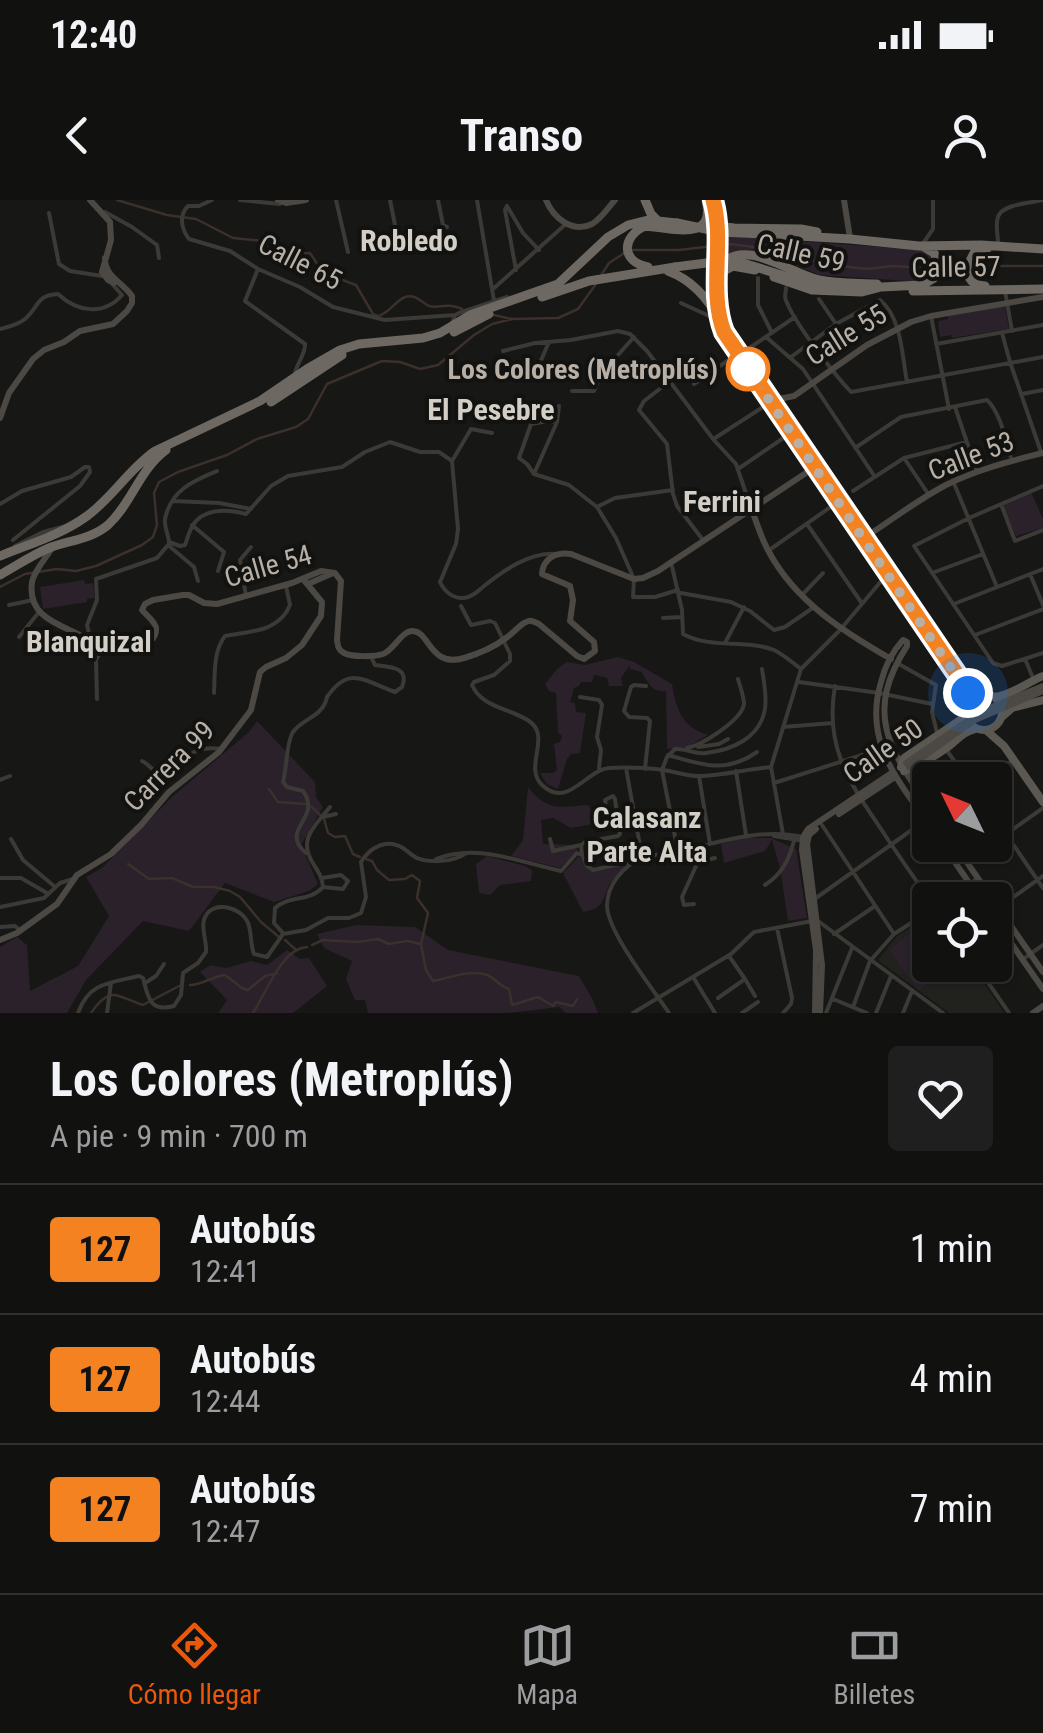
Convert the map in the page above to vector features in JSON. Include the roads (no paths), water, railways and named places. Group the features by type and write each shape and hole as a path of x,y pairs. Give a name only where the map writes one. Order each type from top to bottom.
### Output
{"highway":[{"path":"645,200 657,220"},
{"path":"601,243 627,229 694,230 706,217 712,200"},
{"path":"89,515 144,459 260,401 330,354 354,345 423,338 475,313 558,284 601,243 641,221 657,220 720,232 923,247 1043,250"},
{"path":"721,223 729,228 801,230 850,239"},
{"path":"640,228 630,238 627,250 635,262 689,280 720,321"},
{"path":"720,270 728,257 763,257 821,281 919,286 937,274 936,256 923,247"},
{"path":"1001,247 979,250 967,264 967,273 976,284 1005,288"},
{"name":"Calle 59","path":"661,268 744,262 810,284 870,289"},
{"path":"720,270 733,266 759,271 812,290 846,292 900,285"},
{"path":"0,573 53,547 99,531 118,514 149,465 170,448 264,406 340,356 362,349 430,342 475,313 504,309 578,284 661,268"},
{"name":"Calle 57","path":"870,289 1043,289"},
{"path":"6,551 71,526 99,510 108,512 109,519 99,531"}],"main road":[{"path":"712,200 721,223 720,321 726,336 965,679 984,694 994,696 1006,695 1038,678"},
{"path":"712,200 719,237"},
{"path":"719,255 722,318 737,355 787,418 815,467 965,686 970,701 966,716 904,758 902,770 920,765 965,732 995,727 1012,708 1042,697"},
{"path":"970,701 984,694"},
{"path":"994,696 1001,705 1005,739 1043,794"},
{"path":"966,716 975,728"},
{"path":"987,730 1014,759 1043,805"}],"street":[{"path":"90,200 108,218 112,231 97,275"},
{"name":"Calle 65","path":"212,200 188,206 183,212 182,222 189,240 221,247 330,306 380,320 475,313 494,302 520,298"},
{"name":"Calle 65","path":"240,200 306,200"},
{"path":"336,200 348,252"},
{"path":"390,200 398,244"},
{"path":"438,200 446,227"},
{"path":"477,200 494,302"},
{"path":"546,200 555,216 568,223 590,225 615,200"},
{"path":"844,200 850,239"},
{"path":"923,247 932,229 933,200"},
{"path":"1001,247 1000,213 1043,200"},
{"path":"516,270 507,206 524,236 538,250"},
{"path":"101,210 157,245 159,258"},
{"path":"0,418 6,398 33,359 82,330 113,324 128,311 132,299 130,292 110,279 70,271 59,264 49,213"},
{"path":"493,289 568,223"},
{"path":"932,229 938,240 948,245"},
{"path":"104,261 110,279"},
{"path":"258,269 246,301 304,344 294,378"},
{"path":"758,278 758,304 769,335 812,382 875,477"},
{"path":"786,288 787,302 850,392 1043,357"},
{"path":"1005,288 1012,331"},
{"path":"109,306 120,300 122,289"},
{"path":"0,329 21,322 49,294 58,294 70,305 90,310 132,299"},
{"name":"Calle 55","path":"713,439 772,401 794,396 867,344 898,328 931,316 1043,297"},
{"path":"819,299 836,324"},
{"path":"791,357 836,324 880,300 898,328 907,382"},
{"path":"682,303 720,321"},
{"path":"450,328 455,315"},
{"path":"694,384 796,316"},
{"path":"931,316 952,408 977,472"},
{"path":"936,344 1043,325"},
{"path":"503,351 534,342 618,332 632,336 738,469 768,551 785,576 840,630 936,684 932,717 937,734"},
{"path":"1002,333 1042,453"},
{"path":"572,391 594,391 602,373 632,336"},
{"path":"539,375 548,342"},
{"path":"297,364 307,369"},
{"path":"670,381 644,400 639,410 670,449 673,490 680,509 703,540"},
{"path":"1022,394 1043,390"},
{"name":"Calle 55","path":"787,418 794,396"},
{"path":"855,448 901,417 986,400 992,404 1012,461"},
{"path":"532,473 557,422 560,406"},
{"path":"557,422 542,421 530,426 518,456 532,473 570,485 597,507 634,579 634,597 679,592 719,599 744,607 778,630 814,607"},
{"path":"492,433 471,429 452,461 458,530 440,582 449,594 467,598 533,556 571,554 634,579 645,578 815,467"},
{"path":"738,469 793,431"},
{"path":"169,544 184,545 198,518 229,510 244,514 271,486 288,476 342,467 390,442 420,452 439,452 452,461"},
{"path":"854,491 904,458 967,442"},
{"name":"Calle 53","path":"868,536 954,482 1042,453"},
{"path":"904,458 930,495"},
{"path":"0,504 22,490 62,480 89,467 90,472 80,486 6,551"},
{"path":"198,581 194,568 169,544 166,518 185,486 217,471"},
{"path":"954,482 997,587"},
{"path":"1043,486 914,546 999,666 1043,653"},
{"path":"597,507 615,498 673,490"},
{"path":"174,501 219,502 251,509"},
{"path":"768,551 839,502"},
{"path":"1000,504 1015,541 1043,530"},
{"path":"33,524 43,532"},
{"path":"32,536 33,524"},
{"path":"807,524 862,604"},
{"path":"192,525 224,552 218,571"},
{"path":"6,551 32,536 71,526"},
{"path":"92,642 87,626 96,605 96,581 158,558 169,544"},
{"path":"246,596 240,562 251,546"},
{"path":"53,547 32,580 34,596 40,612 50,621 102,649 96,660 97,699"},
{"path":"283,934 274,922 275,908 312,896 323,883 295,837 308,812 307,796 283,782 290,740 296,728 322,709 339,682 348,678 380,684 395,692 402,687 402,672 394,666 375,665 372,655 384,653 412,630 434,652 455,660 503,640 526,622 534,622 582,658 593,654 594,642 570,621 570,586 544,576 542,571 556,554"},
{"path":"932,573 983,554"},
{"path":"16,566 40,557 45,560"},
{"path":"671,562 683,634 709,642 726,641 775,650 802,669"},
{"path":"954,604 1043,570"},
{"name":"Calle 54","path":"102,649 126,650 146,644 156,626 142,610 153,600 186,595 214,604 306,582 321,571 340,578 338,646 347,654 372,655"},
{"path":"802,595 823,573"},
{"path":"783,834 771,766 802,669 888,573"},
{"path":"976,636 1043,607 1030,574"},
{"name":"Carrera 99","path":"0,940 20,931 57,904 73,880 111,854 169,792 222,749 253,706 260,672 295,652 318,624 323,604 306,582"},
{"path":"214,693 217,651 222,640 279,622 290,604 286,585"},
{"path":"9,606 34,596"},
{"path":"461,606 471,625 495,623 503,640 511,659 508,665 472,683 473,689 484,701 528,720 537,728 535,774 543,786 558,792 572,790 598,770 645,769 700,776 771,766"},
{"path":"726,641 744,607"},
{"path":"19,636 40,612"},
{"path":"662,618 682,617"},
{"path":"893,660 876,722 881,749 912,784"},
{"path":"1025,660 1038,678"},
{"path":"685,749 708,753 741,744 752,735 764,711 762,669"},
{"path":"693,747 738,717 744,704 738,679"},
{"path":"798,682 932,704"},
{"path":"645,769 650,721 629,717 624,711 631,687 646,686"},
{"path":"836,686 833,723 841,762 860,798 917,882"},
{"path":"882,694 891,748 912,789"},
{"path":"580,697 601,701 598,770"},
{"name":"Calle 50","path":"802,838 973,716 1042,697"},
{"path":"783,727 833,723"},
{"path":"678,852 662,770 668,754 674,749 719,744 728,739"},
{"path":"945,748 955,762"},
{"path":"142,760 162,772 195,752 222,749"},
{"path":"774,783 881,749"},
{"path":"668,754 711,766 743,762 757,752"},
{"path":"1010,762 1014,759"},
{"path":"626,768 642,858"},
{"path":"736,770 746,835"},
{"path":"0,780 10,776"},
{"path":"700,776 710,844"},
{"path":"550,839 552,851 619,835 614,797 604,800 608,818"},
{"name":"Calle 50","path":"802,838 860,798"},
{"path":"1012,829 1043,805"},
{"path":"306,853 308,839 330,807"},
{"path":"322,817 336,814"},
{"path":"822,825 894,934"},
{"path":"815,899 912,831"},
{"path":"770,834 802,838"},
{"path":"582,845 582,855 593,870 746,835 802,838"},
{"path":"765,885 776,878 802,838"},
{"path":"802,838 815,899 820,1013"},
{"path":"802,838 815,921"},
{"path":"11,839 22,860 56,887"},
{"path":"1012,842 1040,878 1043,888"},
{"path":"283,934 306,930 328,918 349,918 362,913 366,898 361,862 376,846 396,844 419,859 453,860 465,854 488,852 561,870 575,854 582,855"},
{"path":"694,904 684,905 682,897 698,862 701,845"},
{"path":"642,858 622,872 610,891 607,906 611,922 669,1013"},
{"path":"698,862 715,858"},
{"path":"967,862 981,882"},
{"path":"1,878 22,878 50,894"},
{"path":"973,882 978,878"},
{"path":"1012,894 1040,878"},
{"path":"0,907 44,898 64,881 73,880"},
{"path":"834,934 875,906"},
{"path":"78,1013 88,993 139,976 150,1001 156,1005 166,1008 178,1002 183,973 206,952 203,924 212,909 226,907 242,913 249,925 251,950 260,957 272,953 283,934"},
{"path":"633,1013 729,955 754,932 815,921 943,1013"},
{"path":"854,1007 870,962 894,934 912,922"},
{"path":"0,927 12,926 20,931"},
{"path":"776,928 792,1000 784,1013"},
{"path":"1012,928 1043,972"},
{"path":"1012,945 1043,989"},
{"path":"1022,960 1043,945"},
{"path":"820,1013 834,999 852,948"},
{"path":"729,955 757,999 742,1013"},
{"path":"145,983 164,964"},
{"path":"876,1013 890,976"},
{"path":"692,978 715,1013"},
{"path":"718,998 745,980"},
{"path":"988,982 1009,1013"},
{"path":"107,1013 112,984"},
{"path":"903,1013 912,991"},
{"path":"834,999 867,1013"},
{"path":"1033,1013 1043,1006"}],"waterway":[{"path":"117,200 196,219 233,238 263,241 274,255 310,253 318,265 356,285 378,316 409,296 429,306 462,309"},
{"path":"633,250 731,244 791,252 825,264 867,269 932,268"},
{"path":"600,277 609,263 626,252"},
{"path":"940,268 962,266"},
{"path":"970,266 1043,266"},
{"path":"0,587 25,574 96,566 142,545 153,537 157,525 154,493 159,482 257,439 296,427 308,419 327,384 382,361 420,369 438,365 492,324 512,319 558,318 578,309 596,284"},
{"path":"494,315 511,319"},
{"path":"269,789 278,802 305,804"},
{"path":"312,807 324,819 328,833 345,836 353,854 360,857"},
{"path":"366,859 389,880 412,875 420,881 417,898 428,913 421,944"},
{"path":"128,864 149,879 172,878 193,887 230,891 279,937"},
{"path":"312,945 323,940 378,939 389,944 407,941 421,944 426,970 433,981 481,973 509,989 512,1005 538,997 553,1006 556,1002 573,1006 577,999"},
{"path":"285,940 295,949"},
{"path":"253,1013 282,963 298,949 307,947"},
{"path":"190,985 225,975 248,990 265,976 277,973"},
{"path":"91,1013 109,996 143,1005 179,986"}],"place":[{"name":"Los Colores (Metroplús)","path":"748,369"}],"district":[{"name":"Robledo","path":"409,240"},
{"name":"El Pesebre","path":"491,409"},
{"name":"Ferrini","path":"722,501"},
{"name":"Blanquizal","path":"89,641"},
{"name":"Calasanz Parte Alta","path":"647,834"}]}
